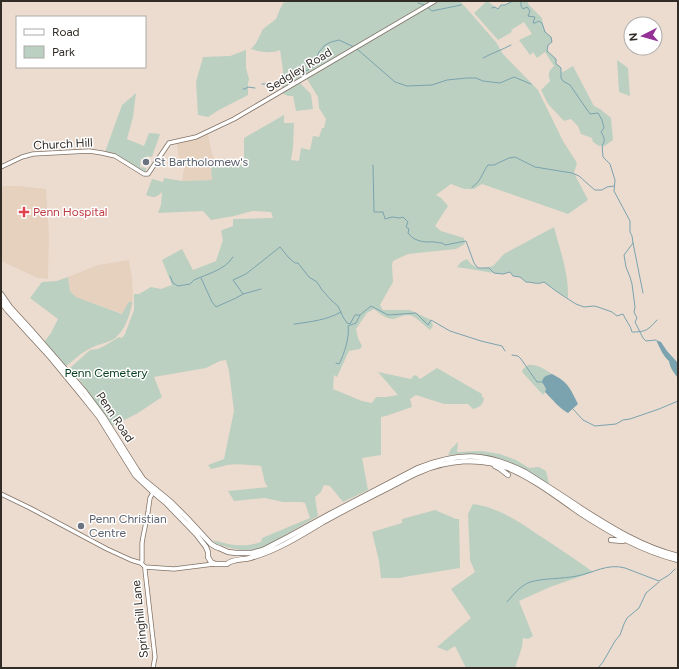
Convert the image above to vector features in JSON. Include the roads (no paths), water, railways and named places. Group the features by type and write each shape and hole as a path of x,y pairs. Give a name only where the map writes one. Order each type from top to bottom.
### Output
{"highway":[{"name":"Penn Road","path":"1,294 10,307 85,392 103,416 143,479 203,543 208,555"},
{"name":"Penn Road","path":"1,302 41,347 99,417 135,475 154,491 171,502 210,544 216,547"},
{"path":"678,556 642,544 619,532 516,467 490,458 469,456 446,459 418,468 263,550 252,553 236,553 228,552 216,547 213,548 208,555 210,560 215,564 227,564 229,562 260,555 419,472 445,463 480,461 498,465 517,472 627,541 656,554 678,560"},
{"path":"480,461 496,466 508,475"},
{"path":"611,540 627,541"},
{"path":"228,552 230,557 229,562"}],"street":[{"name":"Sedgley Road","path":"147,175 169,143 196,137 227,123 434,1"},
{"name":"Church Hill","path":"1,167 22,157 33,154 89,151 115,156 147,175"},
{"name":"Springhill Lane","path":"141,563 142,543 150,498 154,491"},
{"path":"1,494 107,549 141,563 145,567 174,569 215,564"},
{"path":"195,566 204,562 208,555"},
{"name":"Springhill Lane","path":"145,567 154,657 153,668"}],"water":[{"path":"656,340 661,342 678,363 678,378 672,370 669,361 663,354"},
{"path":"552,374 568,386 578,404 568,413 545,392 546,389 542,380 545,376"}],"waterway":[{"path":"492,8 495,7 498,9 501,5 505,5 513,1"},
{"path":"521,1 521,6 523,9 527,7 530,11 528,16 535,17 533,23 539,21 542,23 545,32 551,37 552,42 548,45 547,51 556,59 556,64 561,68 561,78 563,81 570,85 590,114 598,113 602,120 604,128 601,132 604,139 602,145 603,157 610,164 615,180 614,191 630,221 630,232 633,243 624,255 626,267 632,284 635,307 634,312 637,318 635,322 646,341 656,340"},
{"path":"418,3 425,5"},
{"path":"427,7 432,11 461,5"},
{"path":"296,72 302,73 313,67 319,52 325,45 331,42 339,40 354,47"},
{"path":"483,58 511,45"},
{"path":"357,49 395,82 407,86 432,85 447,80 467,78 476,78 483,81 500,83 514,77 531,84"},
{"path":"284,80 290,78"},
{"path":"243,89 248,87 255,88"},
{"path":"472,187 479,180 488,165 494,165 509,158 515,157 535,167 572,173 579,176 595,190 602,190 607,187 614,186"},
{"path":"373,165 374,212 383,212 385,219 392,217 403,217 408,222 406,227 409,229 408,233 415,239 423,242 442,243 445,245 466,241 474,263 478,268 489,268 494,273 503,274 510,272 513,276 520,277 526,282 544,282 576,304 584,307 598,307 612,312 617,316 623,314 632,332 641,332 646,330 657,320"},
{"path":"633,243 643,293"},
{"path":"261,289 243,294 233,280 246,274 280,247 289,258 295,263 298,263 309,277 317,282 322,290 338,306 347,323 350,324 355,315 360,315"},
{"path":"170,276 173,283 178,286 190,284 194,280 221,268 233,257"},
{"path":"201,278 212,302 216,307 243,294"},
{"path":"336,363 339,364 345,351 348,326 356,323 360,315 371,306 388,315 416,313 428,325 431,320 450,331 502,346 505,351"},
{"path":"294,324 324,319 341,312"},
{"path":"512,355 518,356 521,359 537,382 542,382"},
{"path":"573,409 583,420 595,426 616,424 623,420 659,409 678,401"},
{"path":"507,602 517,590 530,582 535,581 583,575 613,567 625,568 659,581 675,569"},
{"path":"598,668 620,635 627,618 639,608 646,593 659,582"}],"place":[{"name":"St Bartholomew's","path":"146,162"},
{"name":"Penn Hospital","path":"24,212"},
{"name":"Penn Christian Centre","path":"81,526"}],"park label":[{"name":"Penn Cemetery","path":"106,373"}]}
